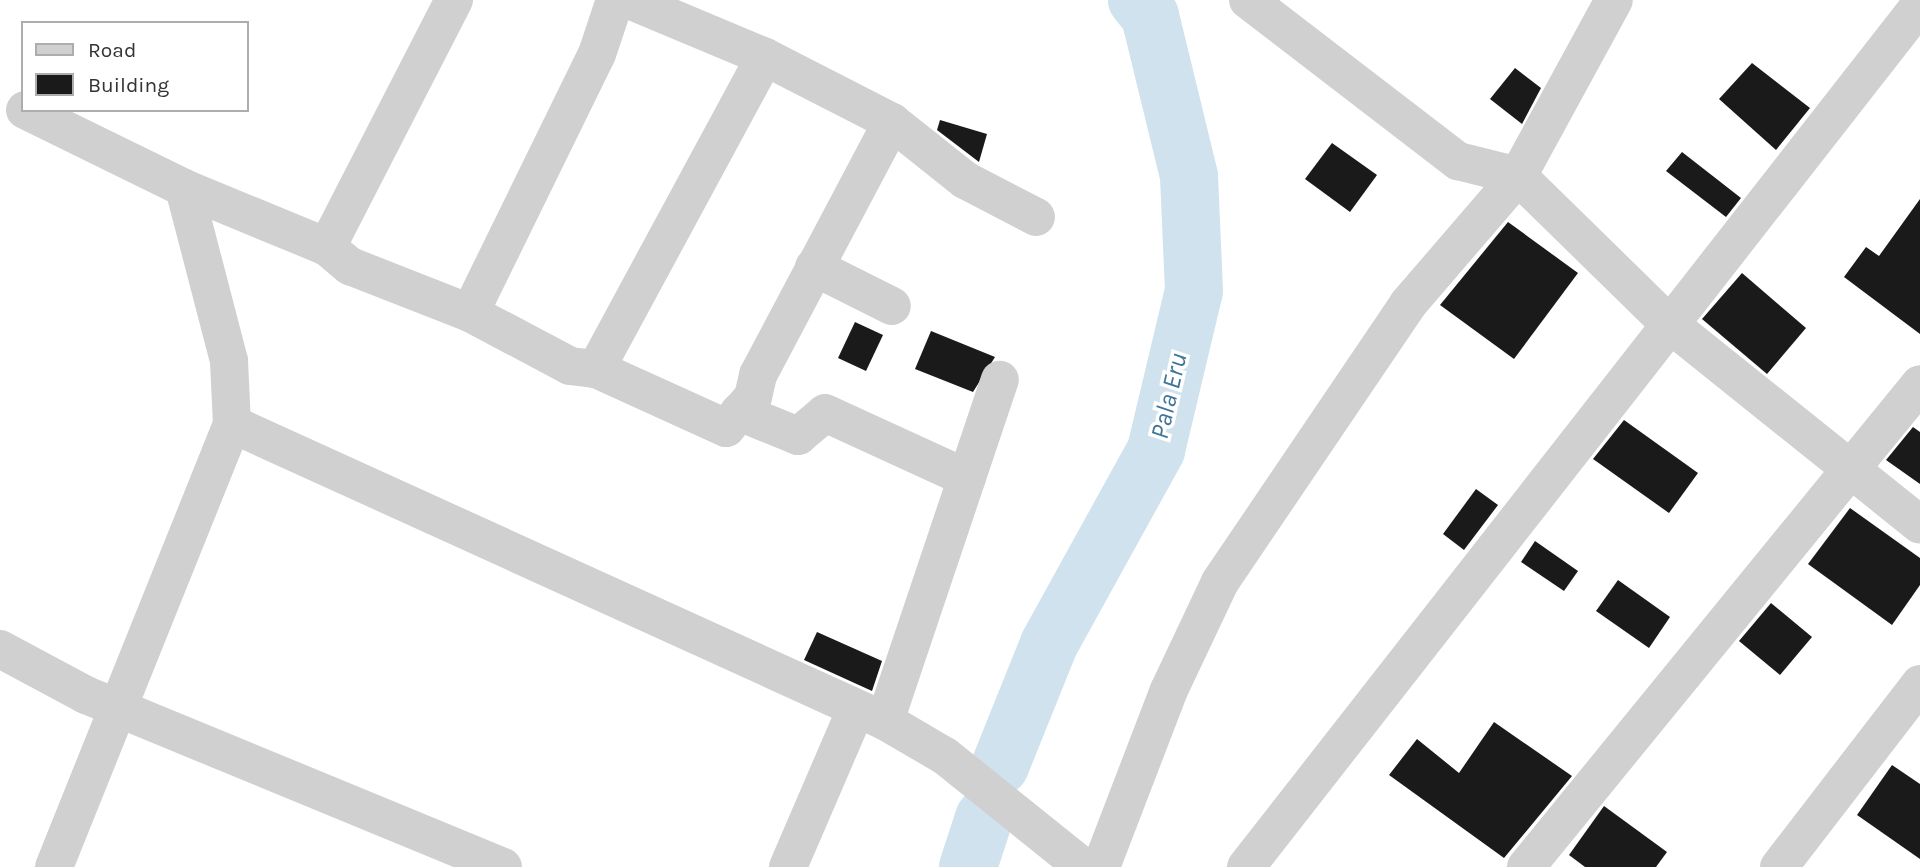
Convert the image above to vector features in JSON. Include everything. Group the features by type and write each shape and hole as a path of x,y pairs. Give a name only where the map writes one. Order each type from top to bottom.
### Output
{"street":[{"path":"327,247 454,0"},
{"path":"470,313 597,54 615,0"},
{"path":"629,0 765,57 892,122 965,180 1036,217"},
{"path":"1248,0 1458,161 1518,176 1667,321 1847,471 1920,525"},
{"path":"1101,867 1169,690 1220,582 1408,304 1518,176 1614,0"},
{"path":"1246,867 1667,321 1920,5"},
{"path":"596,369 765,57"},
{"path":"0,99 21,109"},
{"path":"28,112 184,188 327,247 350,266 470,313 570,366 596,369 726,428 753,397 758,375 892,122"},
{"path":"54,867 232,424 229,361 184,188"},
{"path":"814,267 892,306"},
{"path":"788,867 871,715 967,478 1000,380"},
{"path":"1526,867 1920,384"},
{"path":"739,412 798,436 825,413 967,478"},
{"path":"232,424 871,715 945,756 1083,867"},
{"path":"0,649 117,708 503,867"},
{"path":"1779,867 1920,684"}],"building":[{"path":"1752,63 1810,108 1776,150 1719,99"},
{"path":"1515,68 1541,88 1522,124 1490,99"},
{"path":"940,120 987,134 979,162 937,130"},
{"path":"1332,143 1377,175 1350,212 1305,179"},
{"path":"1682,152 1741,198 1726,217 1666,171"},
{"path":"1920,199 1920,334 1844,277 1866,247 1879,256"},
{"path":"1508,222 1578,273 1514,359 1440,305"},
{"path":"1742,273 1806,328 1767,374 1702,319"},
{"path":"855,322 883,335 866,371 838,358"},
{"path":"931,331 995,357 973,392 915,369"},
{"path":"1624,420 1698,473 1669,513 1593,459"},
{"path":"1913,427 1920,432 1920,484 1886,460"},
{"path":"1476,489 1498,505 1464,550 1443,534"},
{"path":"1850,508 1920,558 1920,585 1892,625 1808,564"},
{"path":"1535,541 1578,571 1564,591 1521,562"},
{"path":"1618,580 1670,617 1649,648 1596,611"},
{"path":"1771,603 1812,637 1780,675 1739,641"},
{"path":"817,632 882,661 872,691 804,660"},
{"path":"1494,722 1572,776 1504,858 1389,775 1417,739 1459,773"},
{"path":"1892,765 1920,784 1920,859 1857,815"},
{"path":"1604,806 1667,852 1656,867 1585,867 1569,855"}],"waterway":[{"name":"Pala Eru","path":"1000,766 1049,644 1156,450 1194,291 1189,176 1150,16 1137,0"},
{"name":"Pala Eru","path":"968,867 984,818"}]}
